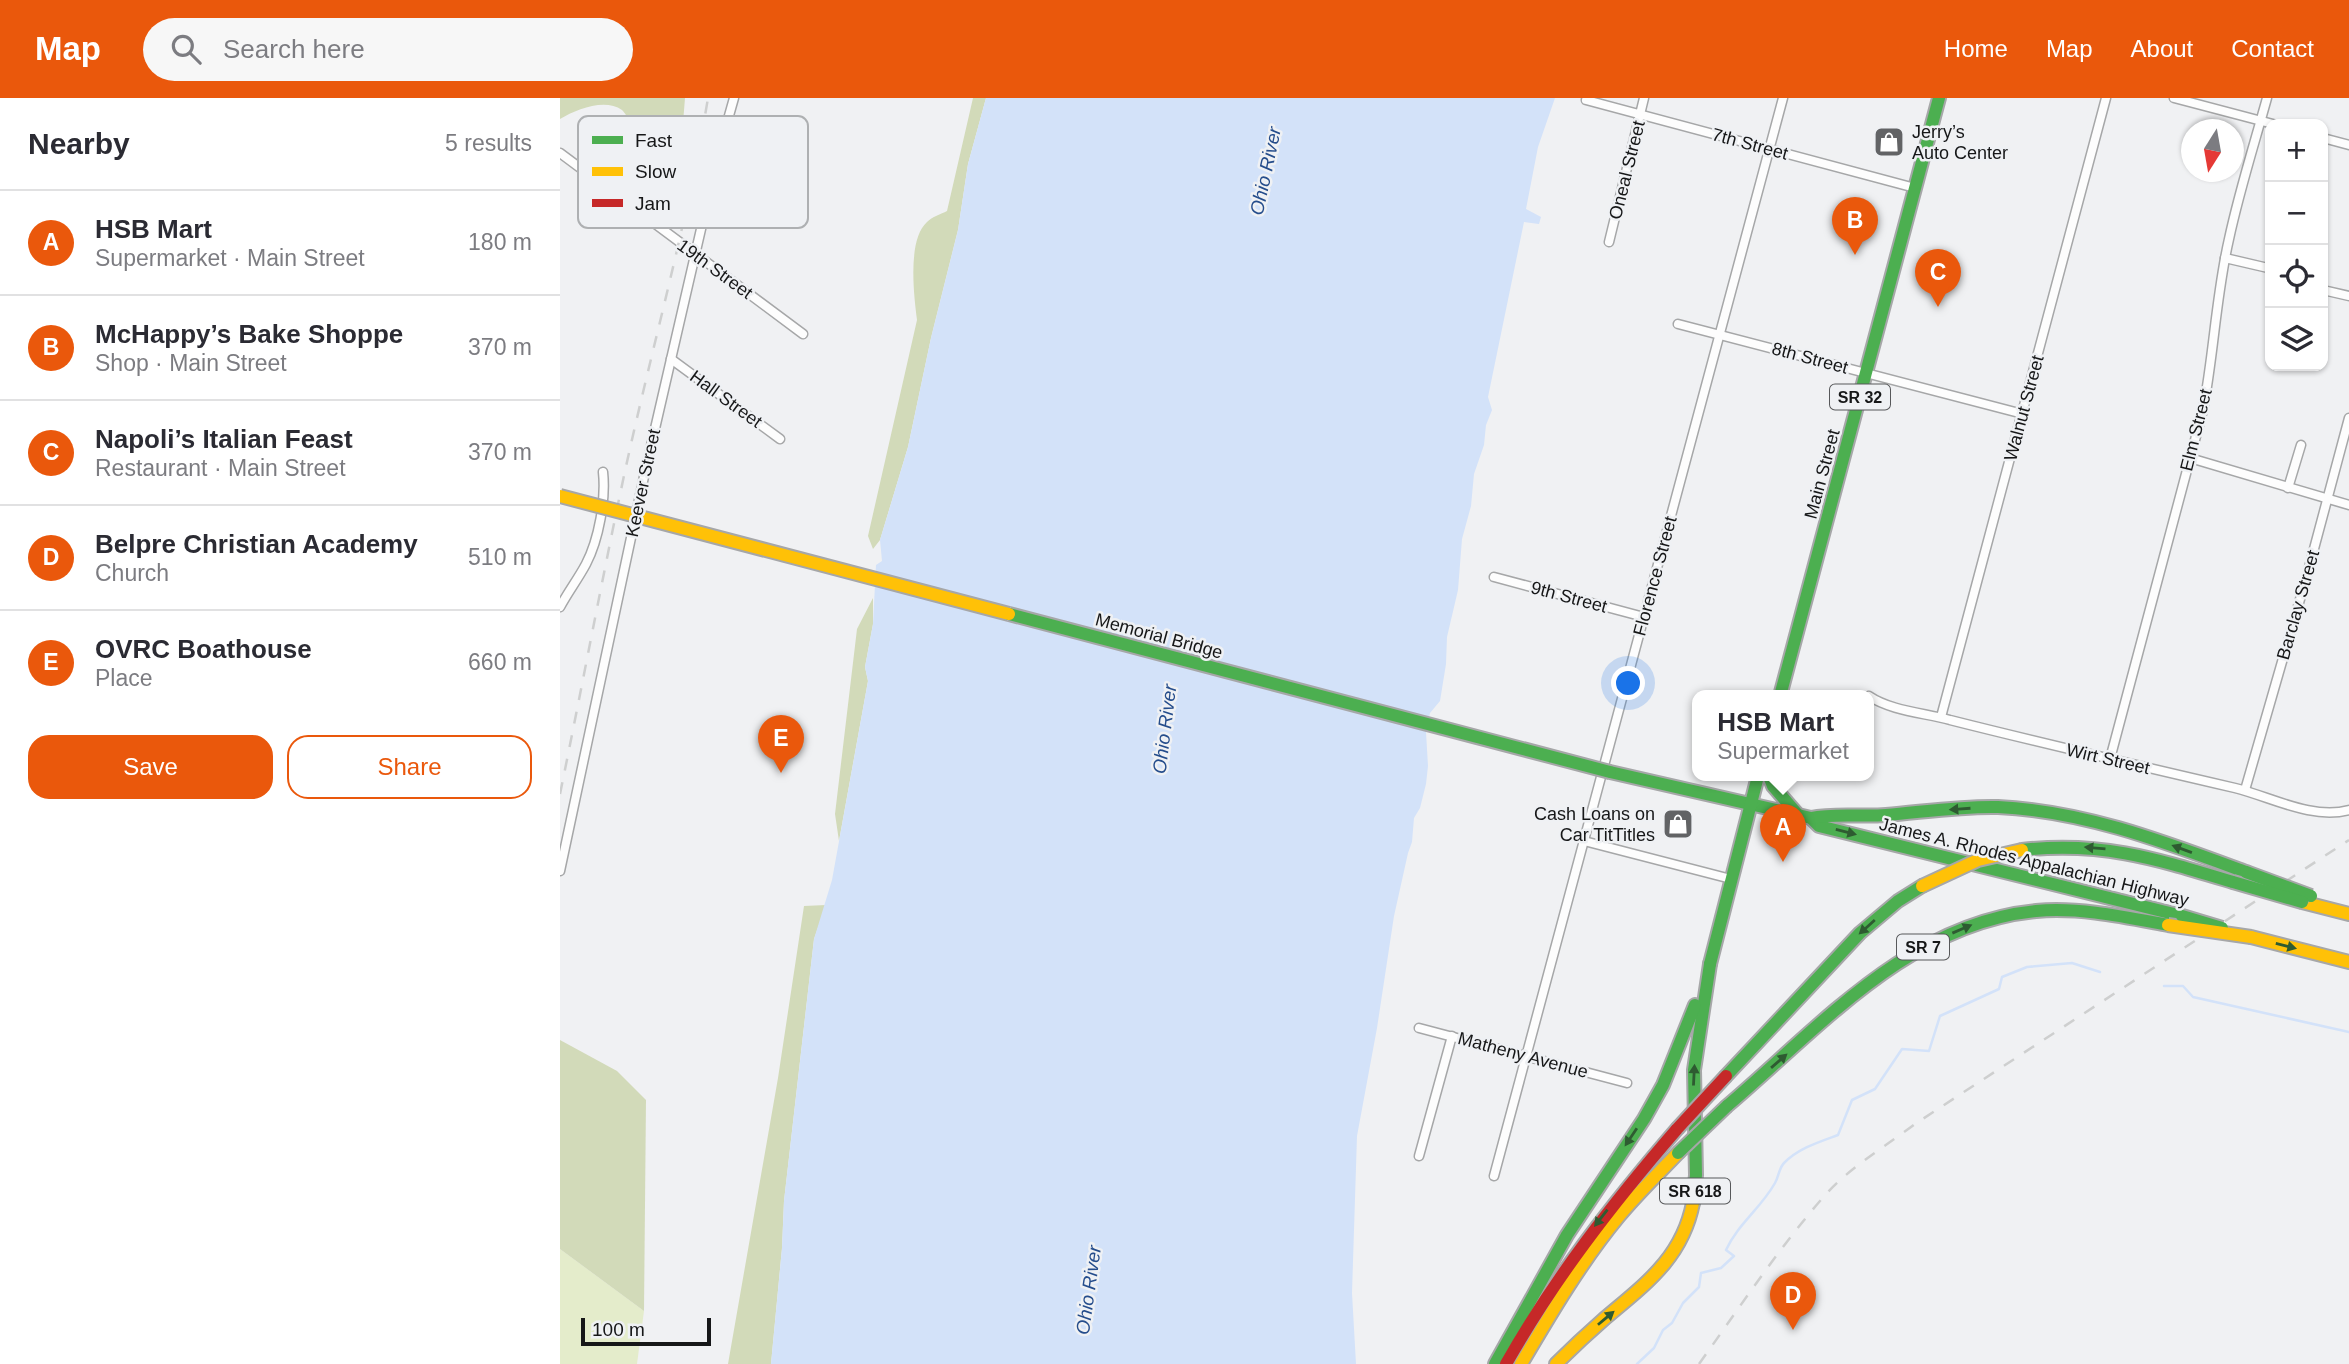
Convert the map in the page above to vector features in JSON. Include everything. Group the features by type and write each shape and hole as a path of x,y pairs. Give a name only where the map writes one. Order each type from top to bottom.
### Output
{"main road":[{"name":"Main Street","path":"1782,690 1939,98"},
{"name":"Memorial Bridge","path":"560,496 1610,772 1750,806"},
{"path":"1495,1364 1567,1235 1644,1119 1663,1085 1710,964 1757,781"},
{"path":"1772,781 1778,792 1804,817"},
{"name":"James A. Rhodes Appalachian Highway","path":"1750,806 1804,817 1894,817 1995,807 2054,811 2141,834 2246,872 2306,899"},
{"name":"James A. Rhodes Appalachian Highway","path":"1804,817 1819,826 2182,916 2250,937"},
{"name":"SR 7","path":"1506,1364 1556,1279 1579,1247 1677,1129 1860,933 1898,901 1922,886 1978,860 2022,850 2059,846 2101,848 2171,863 2349,913"},
{"name":"SR 7","path":"1521,1364 1586,1259 1641,1191 1678,1153 1727,1106 1858,991 1887,969 1959,930 1996,917 2053,910 2093,911 2250,937 2349,962"},
{"name":"SR 618","path":"1556,1364 1657,1273 1670,1259 1687,1230 1695,1199 1695,1053 1710,964"}],"street":[{"name":"Keever Street","path":"729,116 734,98"},
{"name":"Oneal Street","path":"1609,242 1644,98"},
{"name":"Florence Street","path":"1494,1176 1783,98"},
{"name":"Walnut Street","path":"1941,717 2106,98"},
{"path":"2174,98 2265,122"},
{"name":"Elm Street","path":"2110,759 2210,376 2225,258 2267,98"},
{"name":"7th Street","path":"1586,100 1914,188"},
{"path":"2328,139 2349,145"},
{"name":"19th Street","path":"560,153 578,166"},
{"name":"19th Street","path":"660,228 803,334"},
{"name":"Keever Street","path":"560,871 702,228"},
{"path":"2225,258 2265,267"},
{"path":"2328,290 2349,296"},
{"name":"8th Street","path":"1678,324 2023,414"},
{"name":"Hall Street","path":"671,359 780,439"},
{"name":"Barclay Street","path":"2245,790 2327,499 2345,448 2349,418"},
{"path":"2288,488 2301,445"},
{"path":"2190,458 2349,505"},
{"path":"560,607 587,562 605,491 603,472"},
{"name":"9th Street","path":"1494,577 1644,617"},
{"name":"Wirt Street","path":"1866,686 1867,690"},
{"name":"Wirt Street","path":"1874,698 1892,706 2245,790 2322,813 2349,810"},
{"path":"1584,841 1731,879"},
{"name":"Matheny Avenue","path":"1419,1028 1627,1083"},
{"path":"1419,1156 1452,1036"}],"green space":[{"path":"560,98 685,98 684,116 626,116 615,107 599,105 560,119"},
{"path":"973,98 986,98 968,164 958,230 908,447 880,540 873,549 868,536 917,320 914,255 921,230 927,222 947,211"},
{"path":"873,598 873,624 865,667 868,681 839,841 835,814 857,629"},
{"path":"826,905 814,939 784,1201 771,1364 728,1364 778,1078 804,906"},
{"path":"560,1040 617,1071 646,1100 644,1311 560,1249"},
{"path":"560,1249 644,1311 637,1364 560,1364"}],"water":[{"name":"Ohio River","path":"986,98 1555,98 1538,147 1526,209 1541,217 1539,224 1524,222 1488,397 1492,410 1474,474 1471,506 1462,539 1458,590 1447,637 1440,701 1430,713 1426,732 1426,784 1420,808 1414,818 1412,842 1394,916 1357,1136 1352,1293 1356,1364 771,1364 784,1201 814,939 832,880 868,681 865,667 873,624 876,565 882,561 880,540 908,447 958,230 968,164"}],"waterway":[{"path":"1637,1364 1654,1348 1663,1330 1672,1323 1683,1303 1699,1287 1701,1273 1721,1268 1734,1256 1726,1250 1769,1192 1784,1163 1803,1149 1838,1135 1852,1100 1875,1089 1902,1049 1929,1051 1940,1016 1999,989 2002,977 2027,967 2072,963 2100,972"},
{"path":"2164,986 2183,986 2193,997 2349,1032"}],"railway":[{"path":"705,116 708,98"},
{"path":"560,794 625,471 682,228"},
{"path":"1699,1364 1793,1234 1827,1193 1847,1174 1915,1124 2349,840"}],"traffic: fast":[{"path":"1782,690 1939,98"},
{"path":"1009,614 1610,772"},
{"path":"1610,772 1811,818 1819,826 2182,916"},
{"path":"1710,964 1757,781"},
{"path":"1771,781 1798,815"},
{"path":"1811,818 1886,815 1970,807 2030,810 2093,821 2246,872"},
{"path":"2022,850 2104,850 2154,859 2233,882"},
{"path":"2246,872 2311,896"},
{"path":"2233,882 2302,902"},
{"path":"1726,1076 1860,933 1898,901 1922,886"},
{"path":"1727,1106 1868,984 1907,957 1947,936 1990,920 2053,910 2102,914 2168,925"},
{"path":"2182,916 2222,928"},
{"path":"1693,1203 1696,1175 1694,1070 1710,964"},
{"path":"1495,1364 1567,1235 1644,1119 1663,1085 1695,1005"},
{"path":"1678,1153 1727,1106"}],"traffic: slow":[{"path":"560,496 1009,614"},
{"path":"1922,886 1978,860 2022,850"},
{"path":"2302,902 2349,914"},
{"path":"2168,925 2251,937"},
{"path":"2251,937 2349,962"},
{"path":"1521,1364 1567,1288 1605,1233 1678,1153"},
{"path":"1556,1364 1659,1269 1680,1240 1693,1203"}],"traffic: jam":[{"path":"1677,1129 1726,1076"},
{"path":"1506,1364 1544,1302 1586,1242 1677,1129"}],"place":[{"name":"Jerry’s Auto Center","path":"1889,142"},
{"name":"McHappy’s Bake Shoppe","path":"1855,255"},
{"name":"Napoli’s Italian Feast","path":"1938,307"},
{"name":"OVRC Boathouse","path":"781,773"},
{"name":"Cash Loans on Car TitTitles","path":"1678,824"},
{"name":"HSB Mart","path":"1783,862"},
{"name":"Belpre Christian Academy","path":"1793,1330"}]}
